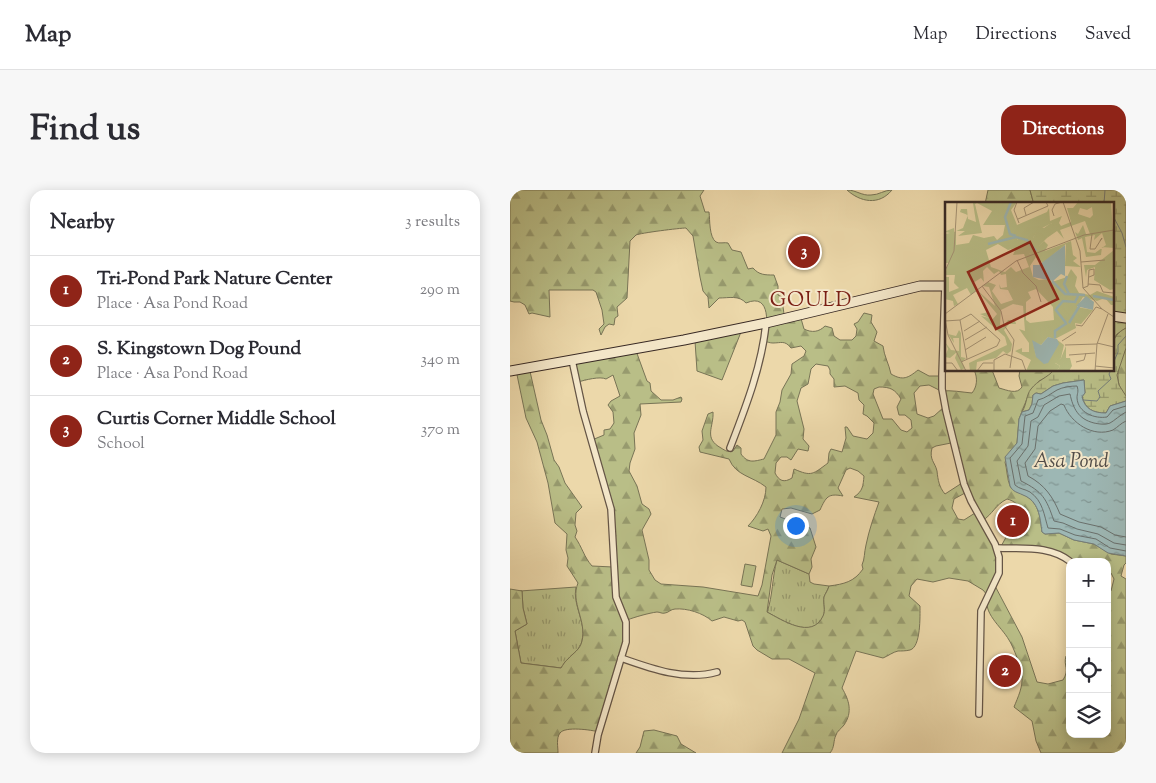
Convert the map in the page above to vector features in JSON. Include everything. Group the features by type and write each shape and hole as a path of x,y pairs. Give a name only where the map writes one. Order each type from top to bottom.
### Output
{"street":[{"path":"510,371 766,324 920,286 945,286"},
{"path":"945,308 942,389 946,411 964,484 971,501 997,548 1000,565 980,619 979,714"},
{"path":"730,448 754,376 765,338 766,324"},
{"path":"572,360 583,411 611,509 616,601 627,626 626,642 598,735 595,753"},
{"path":"997,548 1044,549 1058,553 1066,559"},
{"path":"621,658 671,674 700,676 718,672"}],"green space":[{"path":"510,190 704,190 700,196 705,212 709,212 711,232 714,240 717,243 728,243 732,250 741,252 748,269 753,268 762,274 774,275 778,286 778,295 782,297 785,318 800,315 804,329 815,331 825,326 832,328 834,336 840,340 852,340 856,336 857,329 854,324 858,322 864,313 872,315 871,322 877,332 874,341 883,346 891,374 905,378 918,370 929,376 940,376 941,391 972,393 976,382 974,371 992,371 999,388 1017,391 1022,387 1020,371 1053,371 1049,376 1039,381 1028,396 1019,419 1017,443 1005,462 1009,483 1011,488 1034,503 1041,522 1042,532 1045,534 1059,533 1074,540 1094,544 1111,554 1126,556 1126,563 1121,576 1126,579 1126,753 1041,753 1036,741 1032,721 1014,707 1021,688 1022,673 1011,643 990,614 987,602 988,596 983,590 968,581 949,578 933,582 917,579 911,586 909,596 920,606 919,631 914,648 896,652 883,658 856,651 842,688 849,706 847,720 837,734 830,753 782,753 799,719 815,673 789,659 772,659 757,650 753,646 745,622 742,620 738,621 724,617 712,621 700,613 674,609 664,613 650,613 627,620 627,632 599,732 579,729 563,731 558,737 558,753 514,753 510,744 510,589 522,591 523,608 527,624 515,631 521,663 561,668 580,647 583,634 576,597 578,583 567,566 567,534 555,523 548,483 537,442 526,418 516,370 529,367 541,420 554,460 565,483 582,507 576,513 575,525 577,531 575,537 592,566 613,567 613,522 592,440 604,435 604,430 610,429 614,423 613,412 608,405 620,396 613,375 606,379 596,378 578,382 573,360 635,348 647,381 650,383 651,391 661,400 673,400 681,397 682,399 681,402 640,404 641,415 634,433 635,449 629,471 637,486 642,504 649,509 651,514 642,530 649,560 649,570 655,580 661,584 703,587 758,596 762,585 771,536 768,529 763,531 748,526 760,508 766,487 736,469 729,459 700,452 699,447 703,440 702,431 708,414 713,412 711,436 716,444 727,451 733,451 737,445 741,448 741,454 749,461 764,459 776,435 776,412 782,390 791,374 792,364 804,356 806,351 801,346 791,348 785,343 765,341 767,320 764,306 760,302 746,303 737,298 719,298 709,308 708,297 703,291 693,236 686,228 639,234 630,241 627,298 617,307 618,316 615,318 614,325 609,324 605,327 601,335 599,329 604,324 602,310 596,292 593,290 549,290 550,317 529,314 525,305 520,302 510,301","holes":["816,364 828,366 830,374 834,379 834,387 845,386 858,393 859,400 864,405 863,414 874,423 873,433 867,439 853,436 845,427 846,438 842,452 831,449 828,463 819,470 809,474 794,469 792,478 782,480 775,473 776,463 781,457 787,457 791,460 798,449 808,451 809,446 803,439 804,429 797,401 801,388 808,384 811,369","929,385 941,391 944,407 934,416 928,418 917,414 914,393 920,386","879,387 889,388 897,393 901,399 897,407 899,415 905,415 911,420 912,428 907,432 901,430 892,419 883,419 873,394 874,389","951,443 962,483 945,494 940,486 931,452 932,448 936,446","850,468 864,476 862,488 854,497 879,502 867,539 862,565 863,569 848,582 829,586 824,597 824,614 818,623 812,627 796,626 767,612 772,575 777,560 809,574 812,567 811,559 816,547 810,528 780,517 782,509 791,508 812,514 820,510 828,497 834,495 843,496 838,488 846,470","965,493 975,513 964,520 958,519 952,508 954,499","1007,499 1021,508 1025,518 1024,523 1017,532 1010,530 999,550 1052,552 1066,560 1066,558 1111,558 1111,573 1114,579 1111,591 1111,738 1066,738 1066,673 1063,680 1048,684 1037,682 1022,637 994,584 999,563 993,543 982,521"]},
{"path":"847,190 874,195 892,190 881,198 869,200 858,197"},
{"path":"988,190 1030,190 1034,202 985,202"},
{"path":"1030,190 1126,190 1126,318 1114,316 1114,202 1033,201"},
{"path":"1114,316 1126,318 1126,328 1114,338"},
{"path":"1126,328 1126,348 1117,375 1119,385 1126,396 1126,401 1110,406 1106,413 1093,411 1087,407 1083,400 1082,396 1085,393 1084,380 1063,383 1053,386 1041,394 1036,393 1033,395 1029,410 1022,412 1031,389 1053,371 1114,371 1114,341 1120,332"},
{"path":"741,332 722,380 697,371 695,341"},
{"path":"1126,348 1126,396 1119,385 1118,373"},
{"path":"777,560 809,574 810,582 814,584 829,586 824,597 824,614 818,624 804,628 788,623 767,612"},
{"path":"745,564 756,566 752,587 741,585"},
{"path":"576,587 576,600 583,628 581,644 578,649 561,668 521,663 515,631 527,624 523,608 522,591 520,591"},
{"path":"654,730 677,736 681,744 696,753 636,753 640,747 644,731"}],"water":[{"name":"Asa Pond","path":"1084,380 1085,393 1082,397 1085,405 1090,410 1106,413 1110,406 1126,401 1126,556 1108,553 1094,544 1074,540 1059,533 1045,534 1042,532 1036,505 1028,498 1014,491 1010,486 1005,457 1017,443 1019,419 1022,412 1029,410 1033,395 1036,393 1041,394 1053,386 1063,383"}],"waterway":[{"path":"1104,202 1105,190"},
{"path":"1114,218 1122,233 1126,247"},
{"path":"1114,361 1118,352 1118,345 1126,336"},
{"path":"1083,400 1097,401 1100,397 1098,391 1111,379 1109,374 1110,371"}],"place":[{"name":"Curtis Corner Middle School","path":"804,252"},
{"name":"Tri-Pond Park Nature Center","path":"1013,521"},
{"name":"S. Kingstown Dog Pound","path":"1005,671"}],"district":[{"name":"GOULD","path":"811,301"}]}
